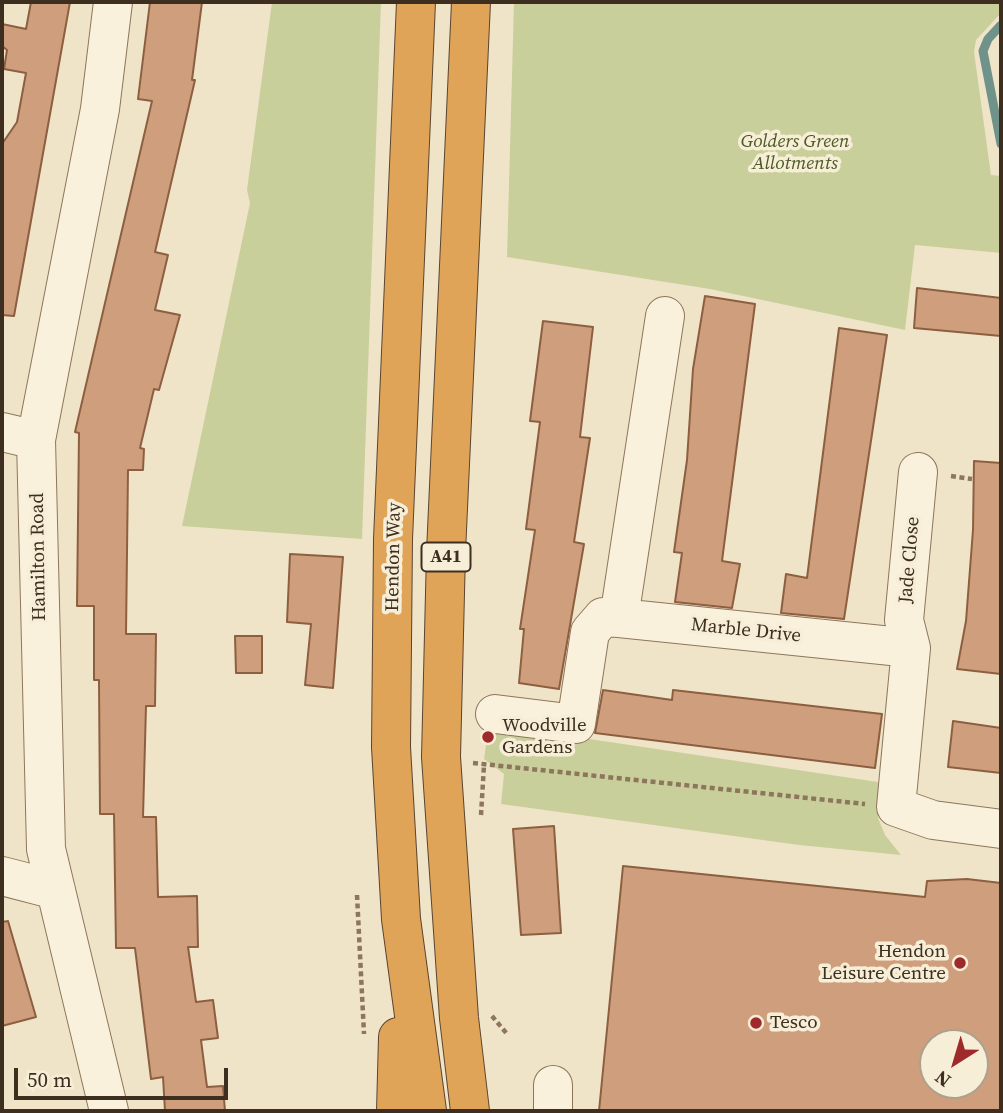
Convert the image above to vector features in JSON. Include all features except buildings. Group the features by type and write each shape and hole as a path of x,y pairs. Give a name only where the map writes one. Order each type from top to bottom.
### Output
{"highway":[{"name":"Hendon Way","path":"416,2 393,539 391,747 401,919 428,1111"},
{"name":"A41","path":"470,1111 459,1018 441,757 447,538 471,2"},
{"name":"A41","path":"396,1111 401,919"}],"street":[{"name":"Hamilton Road","path":"109,1111 46,849 19,436 100,109 113,2"},
{"path":"495,714 576,724 590,632 603,617 619,618 665,316"},
{"name":"Jade Close","path":"911,648 904,620 918,472"},
{"name":"Marble Drive","path":"619,618 911,648"},
{"path":"911,648 896,807 933,820 1001,829"},
{"path":"2,876 56,890"}],"path":[{"path":"441,757 484,765 896,807"},
{"path":"481,805 484,765"},
{"path":"357,895 360,975"},
{"path":"490,1013 507,1034"}],"green space":[{"path":"272,2 381,2 362,539 182,526 250,203 247,190"},
{"name":"Golders Green Allotments","path":"514,2 1001,2 1001,13 976,40 974,52 991,175 1001,176 1001,253 915,245 905,330 710,289 507,257"},
{"path":"489,724 878,782 878,818 885,835 901,855 799,845 501,804 504,774 484,759"}],"waterway":[{"path":"1001,25 988,39 983,51 1001,144"}],"place":[{"name":"Woodville Gardens","path":"488,737"},
{"name":"Hendon Leisure Centre","path":"960,963"},
{"name":"Tesco","path":"756,1023"}]}
